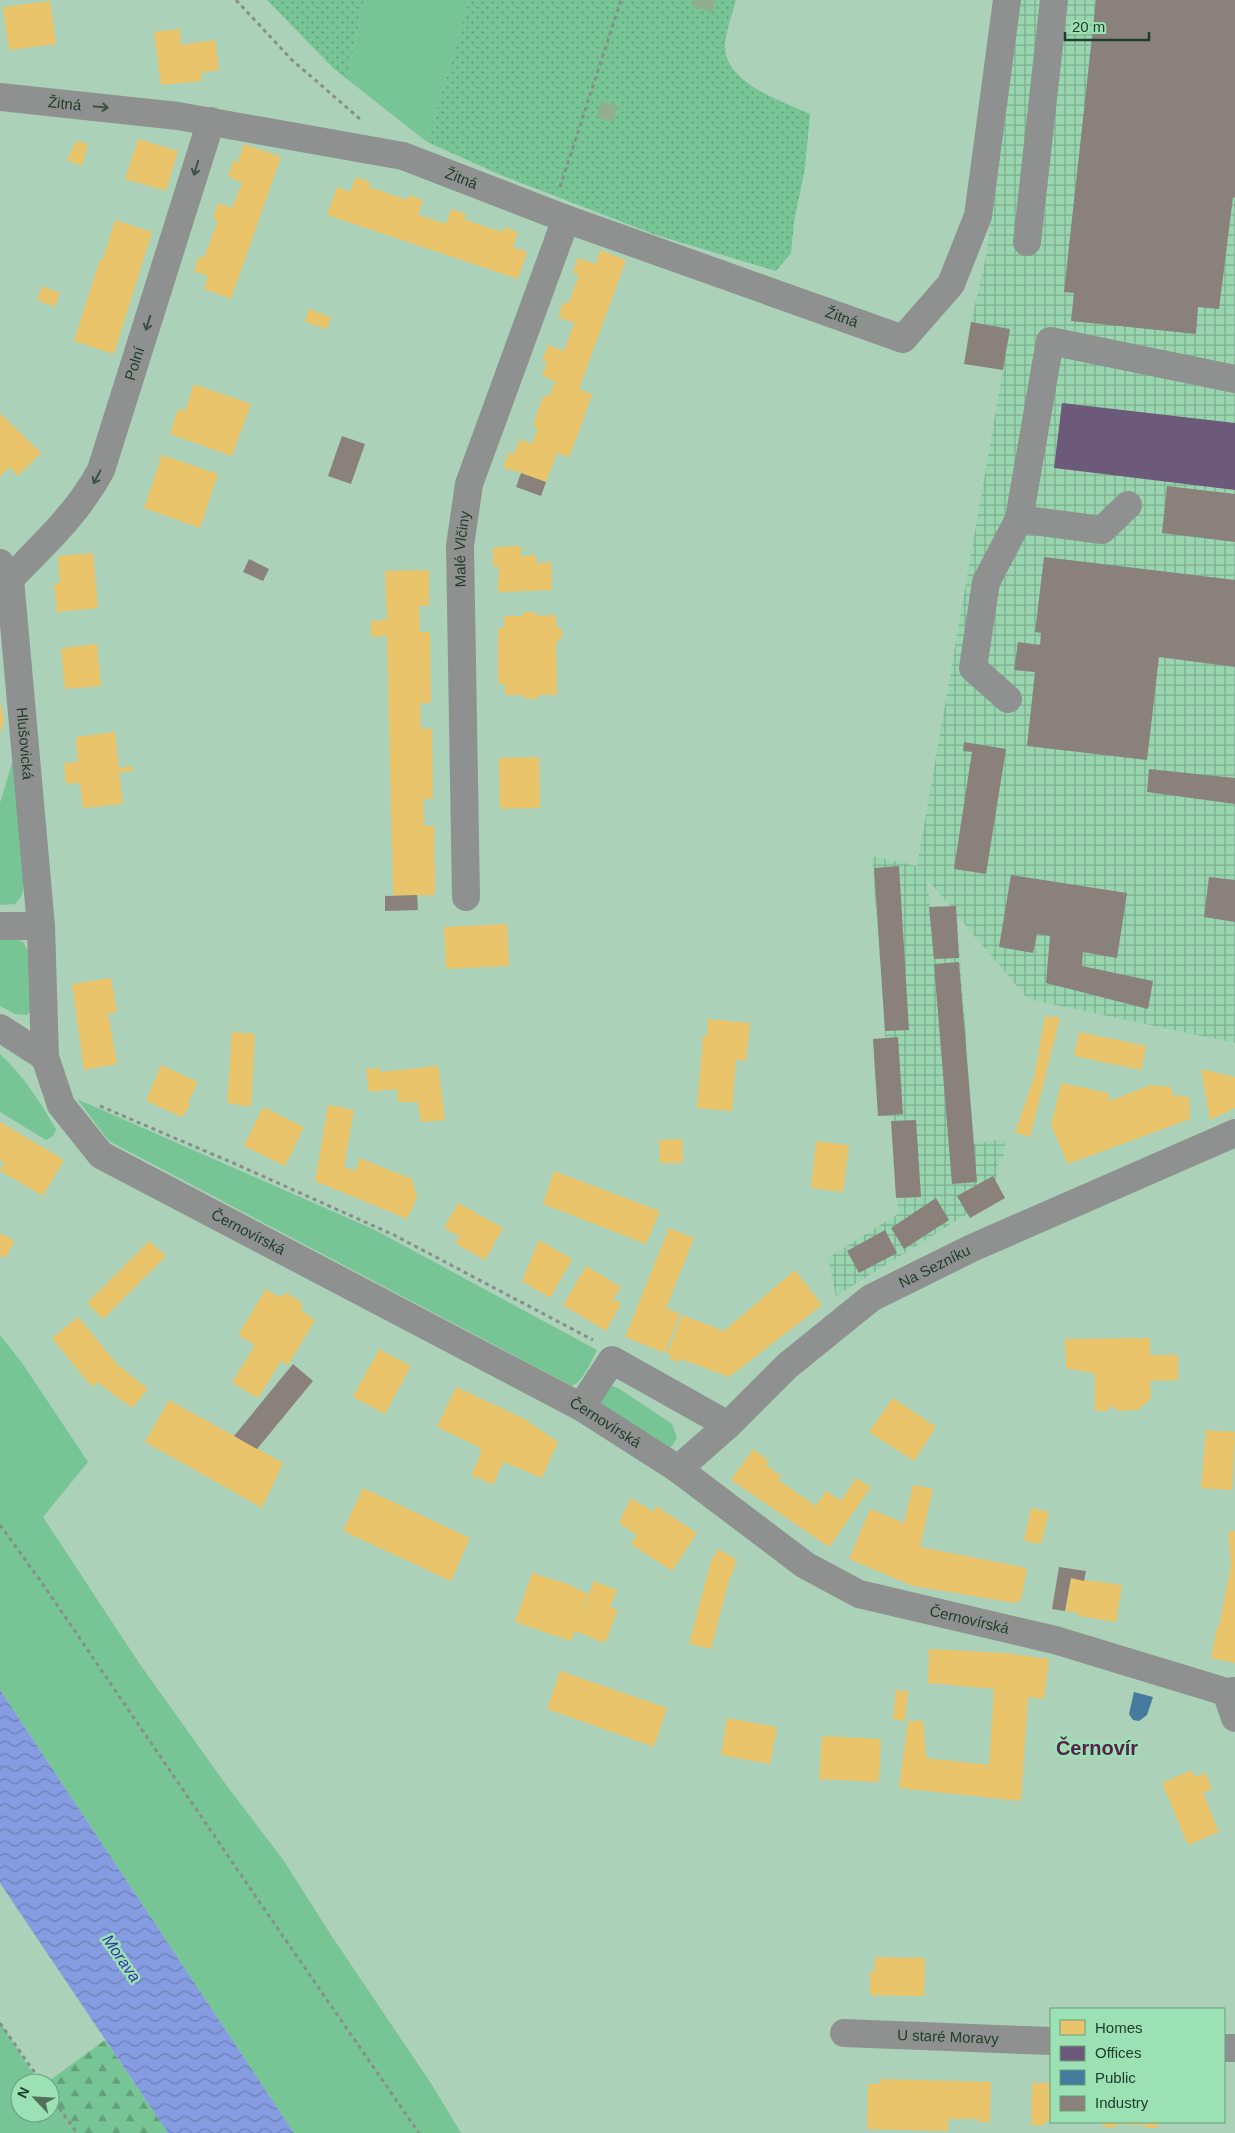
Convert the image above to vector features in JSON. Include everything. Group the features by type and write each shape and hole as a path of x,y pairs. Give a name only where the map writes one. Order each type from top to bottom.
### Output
{"street":[{"name":"Žitná","path":"0,97 154,113 211,121 404,156 559,216 903,339 952,284 978,216 1007,0"},
{"path":"1027,242 1054,0"},
{"name":"Polní","path":"5,571 71,516 91,489 101,470 211,121"},
{"name":"Malé Vlčiny","path":"466,897 460,546 469,484 559,216"},
{"path":"1008,699 973,668 986,582 1019,520 1050,341 1235,379"},
{"path":"1019,520 1102,530 1128,505"},
{"name":"Hlušovická","path":"5,571 41,926 45,1057"},
{"path":"0,926 41,926"},
{"path":"0,1028 45,1057"},
{"name":"Černovírská","path":"45,1057 61,1105 101,1155 581,1407 678,1469 805,1565 859,1594 1055,1640 1230,1692"},
{"name":"Na Sezníku","path":"678,1469 728,1425 787,1366 871,1298 972,1248 1235,1133"},
{"path":"581,1407 612,1360 728,1425"},
{"path":"1230,1692 1235,1718"},
{"name":"U staré Moravy","path":"844,2033 1050,2041"}],"path":[{"path":"236,0 292,60 366,124"},
{"path":"559,216 621,0"},
{"path":"56,1088 240,1166 394,1235 600,1344 612,1360"},
{"path":"0,1525 42,1583 266,1913 419,2133"},
{"path":"0,2024 35,2073"},
{"path":"60,2109 77,2133"}],"shaded area":[{"path":"1021,0 1235,0 1235,1043 1028,999 957,915 974,1144 996,1140 1005,1141 1003,1160 999,1159 996,1181 1005,1198 970,1218 967,1214 836,1296 828,1258 898,1214 892,1116 878,1116 873,1039 885,1038 885,1031 872,856 917,866 1010,329 971,322 986,257","holes":["926,878 950,906 930,907"]}],"green space":[{"path":"267,0 364,0 347,79 333,68"},
{"path":"364,0 469,0 427,142 347,79"},
{"path":"469,0 736,0 725,45 727,58 734,70 757,89 810,114 805,168 794,222 791,253 776,271 656,235 501,175 427,142"},
{"path":"14,757 25,882 21,897 15,904 0,905 0,803"},
{"path":"10,937 23,942 31,955 35,1005 27,1015 15,1014 0,1006 0,938"},
{"path":"0,1054 24,1080 44,1109 56,1129 53,1136 46,1140 0,1112"},
{"path":"77,1099 375,1230 597,1350 590,1365 584,1375 572,1386 109,1141"},
{"path":"0,1335 22,1363 88,1462 43,1517 139,1663 224,1782 284,1861 331,1935 432,2085 461,2133 294,2133 0,1690"},
{"path":"609,1385 618,1388 672,1424 677,1438 672,1446 667,1449 604,1409 599,1402"},
{"path":"0,2022 33,2073 10,2073 10,2123 60,2123 60,2113 74,2133 0,2133"},
{"path":"105,2040 168,2133 74,2133 60,2113 60,2073"}],"water":[{"name":"Morava","path":"0,1690 294,2133 168,2133 0,1883"}],"building: Homes":[{"path":"50,1 56,44 9,50 3,7"},
{"path":"180,29 181,45 215,40 219,70 201,73 202,81 161,85 154,32"},
{"path":"138,139 178,151 166,191 125,179"},
{"path":"76,141 88,144 82,166 67,160"},
{"path":"244,144 281,157 231,299 204,289 208,276 194,271 199,256 204,258 218,220 213,218 218,203 232,208 242,183 228,176 233,161 238,162"},
{"path":"356,177 370,182 369,187 407,200 409,195 423,200 418,215 446,224 451,209 466,214 464,219 483,226 502,232 504,227 518,232 513,247 527,252 518,279 327,215 337,187 350,192"},
{"path":"115,220 152,232 114,354 74,341 100,259 103,259"},
{"path":"600,250 626,260 579,389 592,394 581,426 569,457 557,453 546,482 503,467 509,452 514,454 520,439 532,444 538,427 533,426 538,410 544,395 549,397 555,381 542,376 547,362 542,360 548,345 564,351 574,323 558,317 563,302 568,304 579,275 573,273 578,258 596,264"},
{"path":"42,286 60,293 55,307 37,300"},
{"path":"309,309 331,317 327,329 305,322"},
{"path":"194,384 251,404 232,456 170,434 178,409 185,411"},
{"path":"0,413 41,453 18,476 9,467 0,477"},
{"path":"162,455 218,474 200,528 144,508"},
{"path":"521,546 521,556 536,555 536,563 551,562 552,590 498,592 499,567 493,567 493,547"},
{"path":"93,553 98,608 57,612 54,584 60,583 58,556"},
{"path":"429,570 429,606 419,606 420,632 430,632 431,703 420,703 421,729 432,729 433,799 423,799 424,826 434,826 435,895 393,896 387,636 371,637 371,621 387,620 385,571"},
{"path":"523,612 536,612 537,616 556,615 556,625 562,630 562,637 556,643 557,695 538,695 538,699 524,699 525,695 505,695 505,684 498,684 498,628 504,628 504,616 523,616"},
{"path":"97,644 101,686 65,689 61,648"},
{"path":"0,701 4,719 1,732 0,732"},
{"path":"115,732 119,768 132,766 133,771 119,773 123,804 83,808 80,783 66,784 64,763 78,762 76,737"},
{"path":"539,757 540,808 500,809 499,758"},
{"path":"507,924 509,966 446,969 444,927"},
{"path":"111,978 117,1012 108,1013 117,1064 84,1070 72,984"},
{"path":"1045,1016 1060,1018 1030,1137 1015,1133 1034,1077"},
{"path":"708,1019 750,1023 746,1061 736,1060 732,1111 697,1108 703,1036 707,1036"},
{"path":"232,1032 255,1034 251,1107 227,1103"},
{"path":"1079,1032 1146,1046 1141,1070 1074,1056"},
{"path":"161,1065 198,1082 188,1102 190,1106 182,1117 146,1101"},
{"path":"438,1066 445,1120 420,1122 422,1120 420,1118 418,1102 398,1102 397,1089 369,1092 366,1069 380,1068 380,1072"},
{"path":"1201,1069 1235,1077 1235,1108 1210,1120"},
{"path":"1061,1083 1108,1093 1109,1101 1151,1085 1172,1087 1172,1095 1189,1097 1190,1119 1068,1164 1051,1125"},
{"path":"328,1105 354,1110 344,1167 356,1171 359,1158 412,1179 417,1198 407,1219 315,1181"},
{"path":"263,1107 304,1127 285,1166 244,1146"},
{"path":"0,1122 64,1160 43,1196 0,1171 4,1163 0,1161"},
{"path":"682,1139 683,1163 660,1163 659,1140"},
{"path":"816,1141 849,1145 843,1192 811,1188"},
{"path":"554,1171 660,1211 646,1244 543,1204"},
{"path":"458,1203 503,1228 485,1260 455,1243 459,1236 444,1228"},
{"path":"669,1228 694,1238 666,1308 680,1314 665,1353 625,1337"},
{"path":"0,1233 15,1241 5,1258 0,1256"},
{"path":"539,1240 572,1259 550,1298 522,1281"},
{"path":"149,1241 166,1256 103,1319 87,1303"},
{"path":"586,1266 621,1287 613,1299 621,1304 606,1331 563,1305"},
{"path":"795,1270 822,1305 729,1377 681,1359 679,1362 669,1359 671,1355 667,1354 682,1315 724,1331"},
{"path":"266,1289 279,1297 287,1293 301,1302 302,1311 315,1320 288,1365 281,1361 258,1398 232,1383 255,1345 238,1335"},
{"path":"78,1317 118,1365 148,1389 132,1408 97,1382 92,1387 52,1338"},
{"path":"1150,1338 1150,1355 1178,1355 1178,1380 1150,1381 1151,1398 1138,1410 1118,1411 1112,1405 1107,1411 1095,1411 1095,1374 1066,1368 1065,1339"},
{"path":"379,1349 411,1366 385,1414 353,1397"},
{"path":"456,1387 523,1418 558,1442 542,1478 503,1462 493,1485 471,1475 481,1454 479,1447 437,1427"},
{"path":"893,1398 936,1427 914,1461 869,1432"},
{"path":"169,1400 283,1463 262,1508 145,1442"},
{"path":"1206,1430 1235,1432 1232,1490 1201,1488"},
{"path":"753,1449 769,1461 766,1465 781,1476 778,1480 816,1506 826,1491 841,1501 856,1478 871,1487 829,1547 731,1480"},
{"path":"913,1485 933,1489 920,1547 1027,1568 1021,1599 1015,1603 913,1586 849,1559 870,1509 904,1523"},
{"path":"363,1488 470,1538 451,1581 343,1531"},
{"path":"631,1498 653,1512 656,1506 697,1533 672,1571 631,1544 637,1535 619,1523"},
{"path":"1031,1508 1049,1512 1041,1544 1024,1541"},
{"path":"1235,1531 1235,1663 1211,1658 1231,1564 1228,1532"},
{"path":"718,1549 737,1560 729,1581 711,1649 689,1644 711,1561"},
{"path":"532,1573 574,1586 573,1588 588,1593 578,1622 594,1581 617,1590 610,1607 618,1610 605,1643 575,1631 571,1641 515,1622"},
{"path":"1071,1578 1122,1585 1116,1622 1078,1616 1079,1613 1065,1611"},
{"path":"929,1649 1005,1653 1049,1659 1044,1699 1028,1697 1021,1801 899,1788 908,1721 923,1721 926,1758 989,1765 994,1689 928,1683"},
{"path":"560,1671 667,1708 654,1747 547,1709"},
{"path":"896,1690 908,1691 905,1721 893,1719"},
{"path":"727,1718 777,1727 770,1764 721,1755"},
{"path":"822,1736 881,1739 879,1782 819,1779"},
{"path":"1192,1770 1195,1777 1206,1773 1212,1789 1203,1793 1219,1832 1188,1845 1162,1783"},
{"path":"875,1957 925,1958 924,1996 870,1995 870,1971 875,1971"},
{"path":"880,2079 991,2082 990,2122 978,2122 978,2119 948,2119 948,2131 867,2129 868,2084 880,2084"},
{"path":"1032,2083 1050,2083 1050,2122 1044,2122 1043,2126 1031,2125"},
{"path":"1098,2123 1158,2123 1157,2128 1145,2128 1146,2125 1116,2124 1115,2128 1104,2127 1103,2124"}],"building: Offices":[{"path":"1062,403 1235,423 1235,490 1054,468"}],"building: Public":[{"path":"1134,1692 1153,1697 1147,1715 1139,1721 1133,1720 1129,1714"}],"building: Industry":[{"path":"1096,0 1235,0 1235,198 1233,197 1219,309 1198,307 1196,334 1071,321 1074,293 1064,292"},
{"path":"971,322 1010,329 1003,370 964,364"},
{"path":"342,436 365,444 351,484 328,476"},
{"path":"521,473 546,482 541,496 516,487"},
{"path":"1167,486 1235,494 1235,542 1162,533"},
{"path":"1044,557 1235,580 1235,667 1159,657 1147,760 1027,746 1035,672 1014,670 1018,642 1040,645 1041,633 1035,632"},
{"path":"249,559 269,569 263,581 243,572"},
{"path":"964,742 1006,749 986,874 954,869 972,752 963,751"},
{"path":"1149,769 1235,778 1235,804 1147,792"},
{"path":"899,866 909,1030 885,1031 874,868"},
{"path":"1011,875 1127,893 1117,958 1083,952 1082,966 1153,981 1148,1009 1046,983 1050,936 1037,934 1033,953 999,947"},
{"path":"1209,877 1235,880 1235,922 1204,917"},
{"path":"417,895 418,910 385,911 385,896"},
{"path":"956,906 959,958 934,959 929,907"},
{"path":"959,962 977,1182 952,1184 934,964"},
{"path":"898,1037 903,1114 878,1116 873,1039"},
{"path":"916,1120 921,1197 896,1198 891,1121"},
{"path":"993,1176 1005,1198 970,1218 957,1196"},
{"path":"936,1198 949,1220 904,1249 891,1228"},
{"path":"885,1230 897,1253 859,1273 847,1251"},
{"path":"293,1364 313,1381 257,1449 234,1436"},
{"path":"1059,1567 1086,1571 1084,1581 1071,1578 1065,1611 1052,1609"}],"building: Other":[{"path":"693,0 716,0 712,12 692,6"},
{"path":"601,101 618,106 613,122 597,117"}],"district":[{"name":"Černovír","path":"1097,1748"}]}
